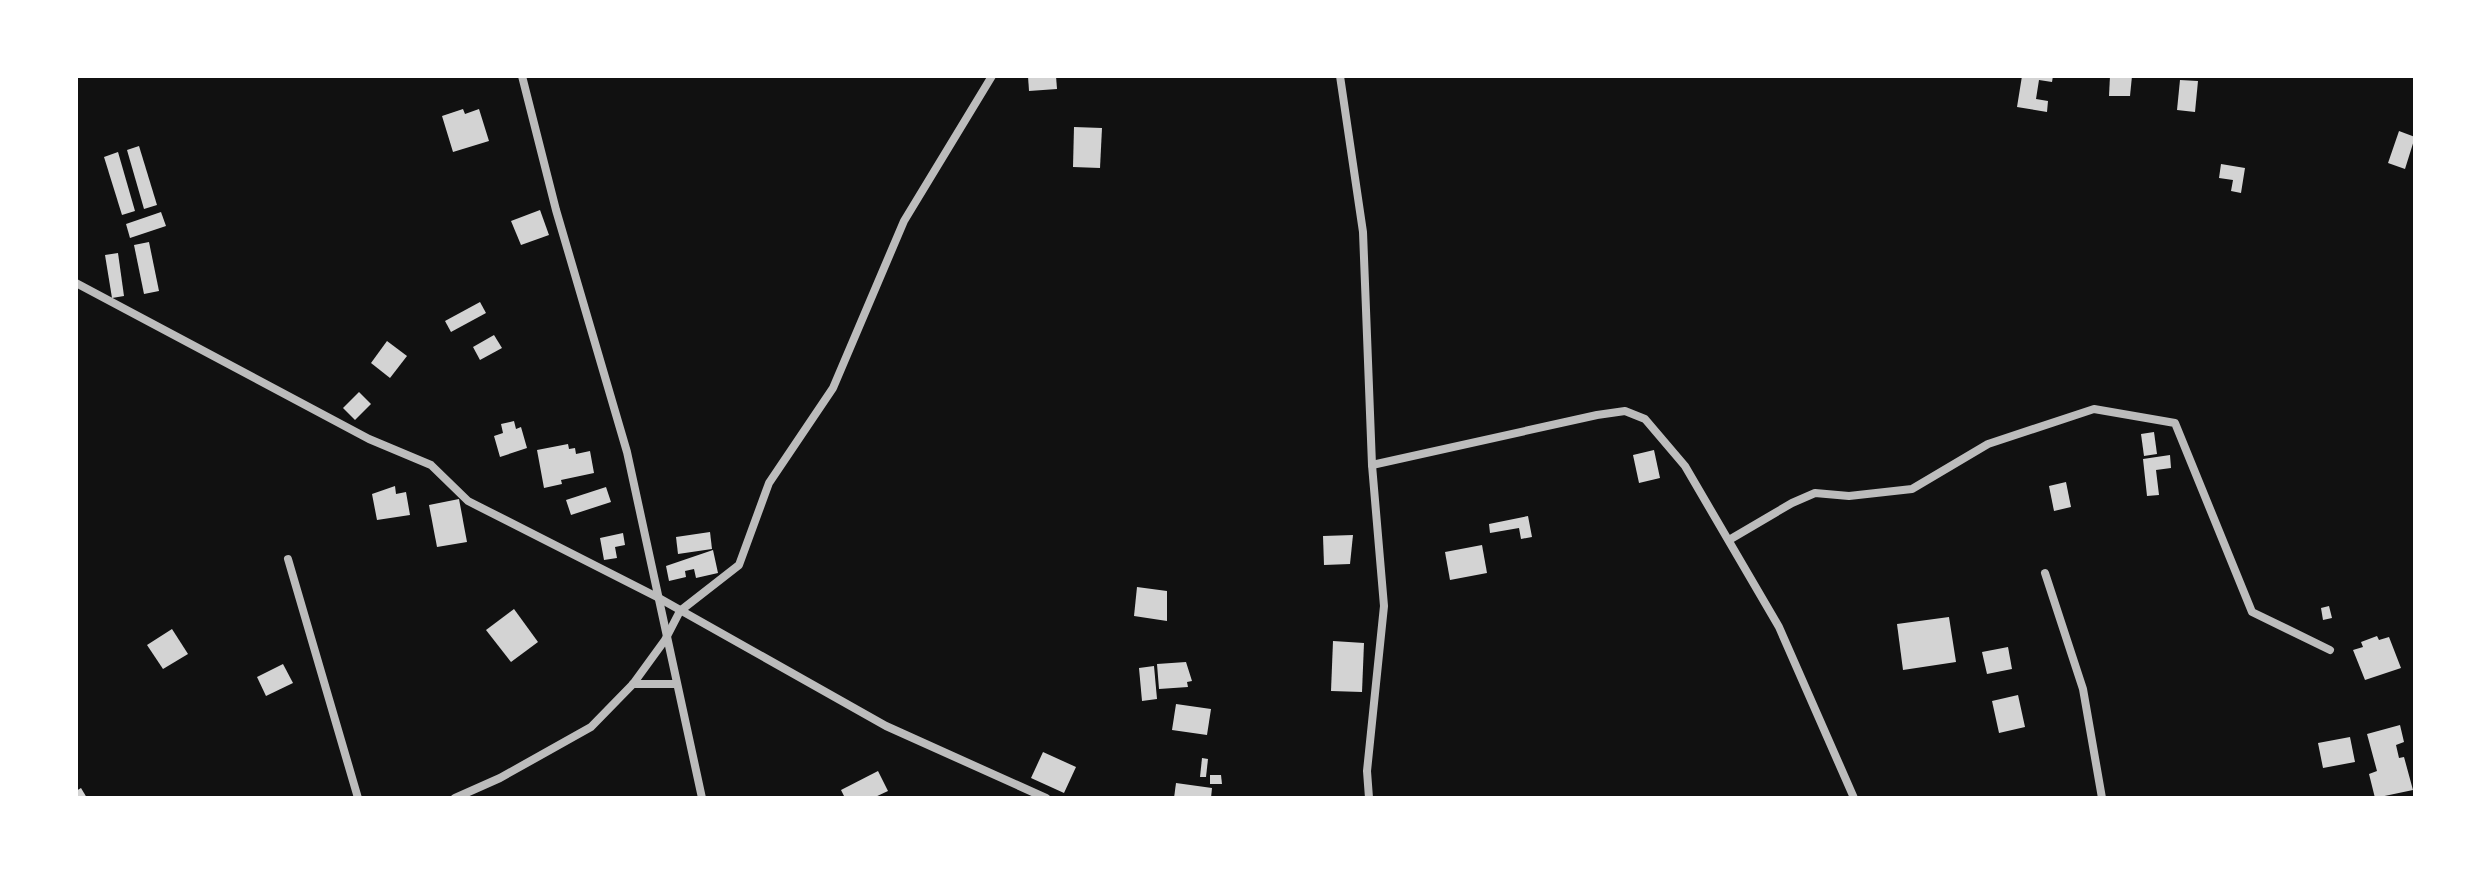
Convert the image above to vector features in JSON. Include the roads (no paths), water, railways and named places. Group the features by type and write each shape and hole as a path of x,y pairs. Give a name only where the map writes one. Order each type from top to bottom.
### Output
{"street":[{"path":"522,76 556,210 627,452 665,640 702,798"},
{"path":"455,798 500,778 591,727 633,684 665,640 680,611 739,565 769,483 833,388 904,221 992,76"},
{"path":"1340,76 1363,232 1372,465 1384,606 1367,771 1369,798"},
{"path":"76,283 369,439 431,465 468,501 657,597 886,726 1046,798"},
{"path":"1729,540 1815,493 1849,496 1912,489 1988,444 2094,409 2175,423 2252,612 2330,650"},
{"path":"1372,465 1625,411 1645,419 1685,466 1779,627 1854,798"},
{"path":"288,559 358,798"},
{"path":"2045,573 2083,689 2102,798"},
{"path":"633,684 676,684"}]}
